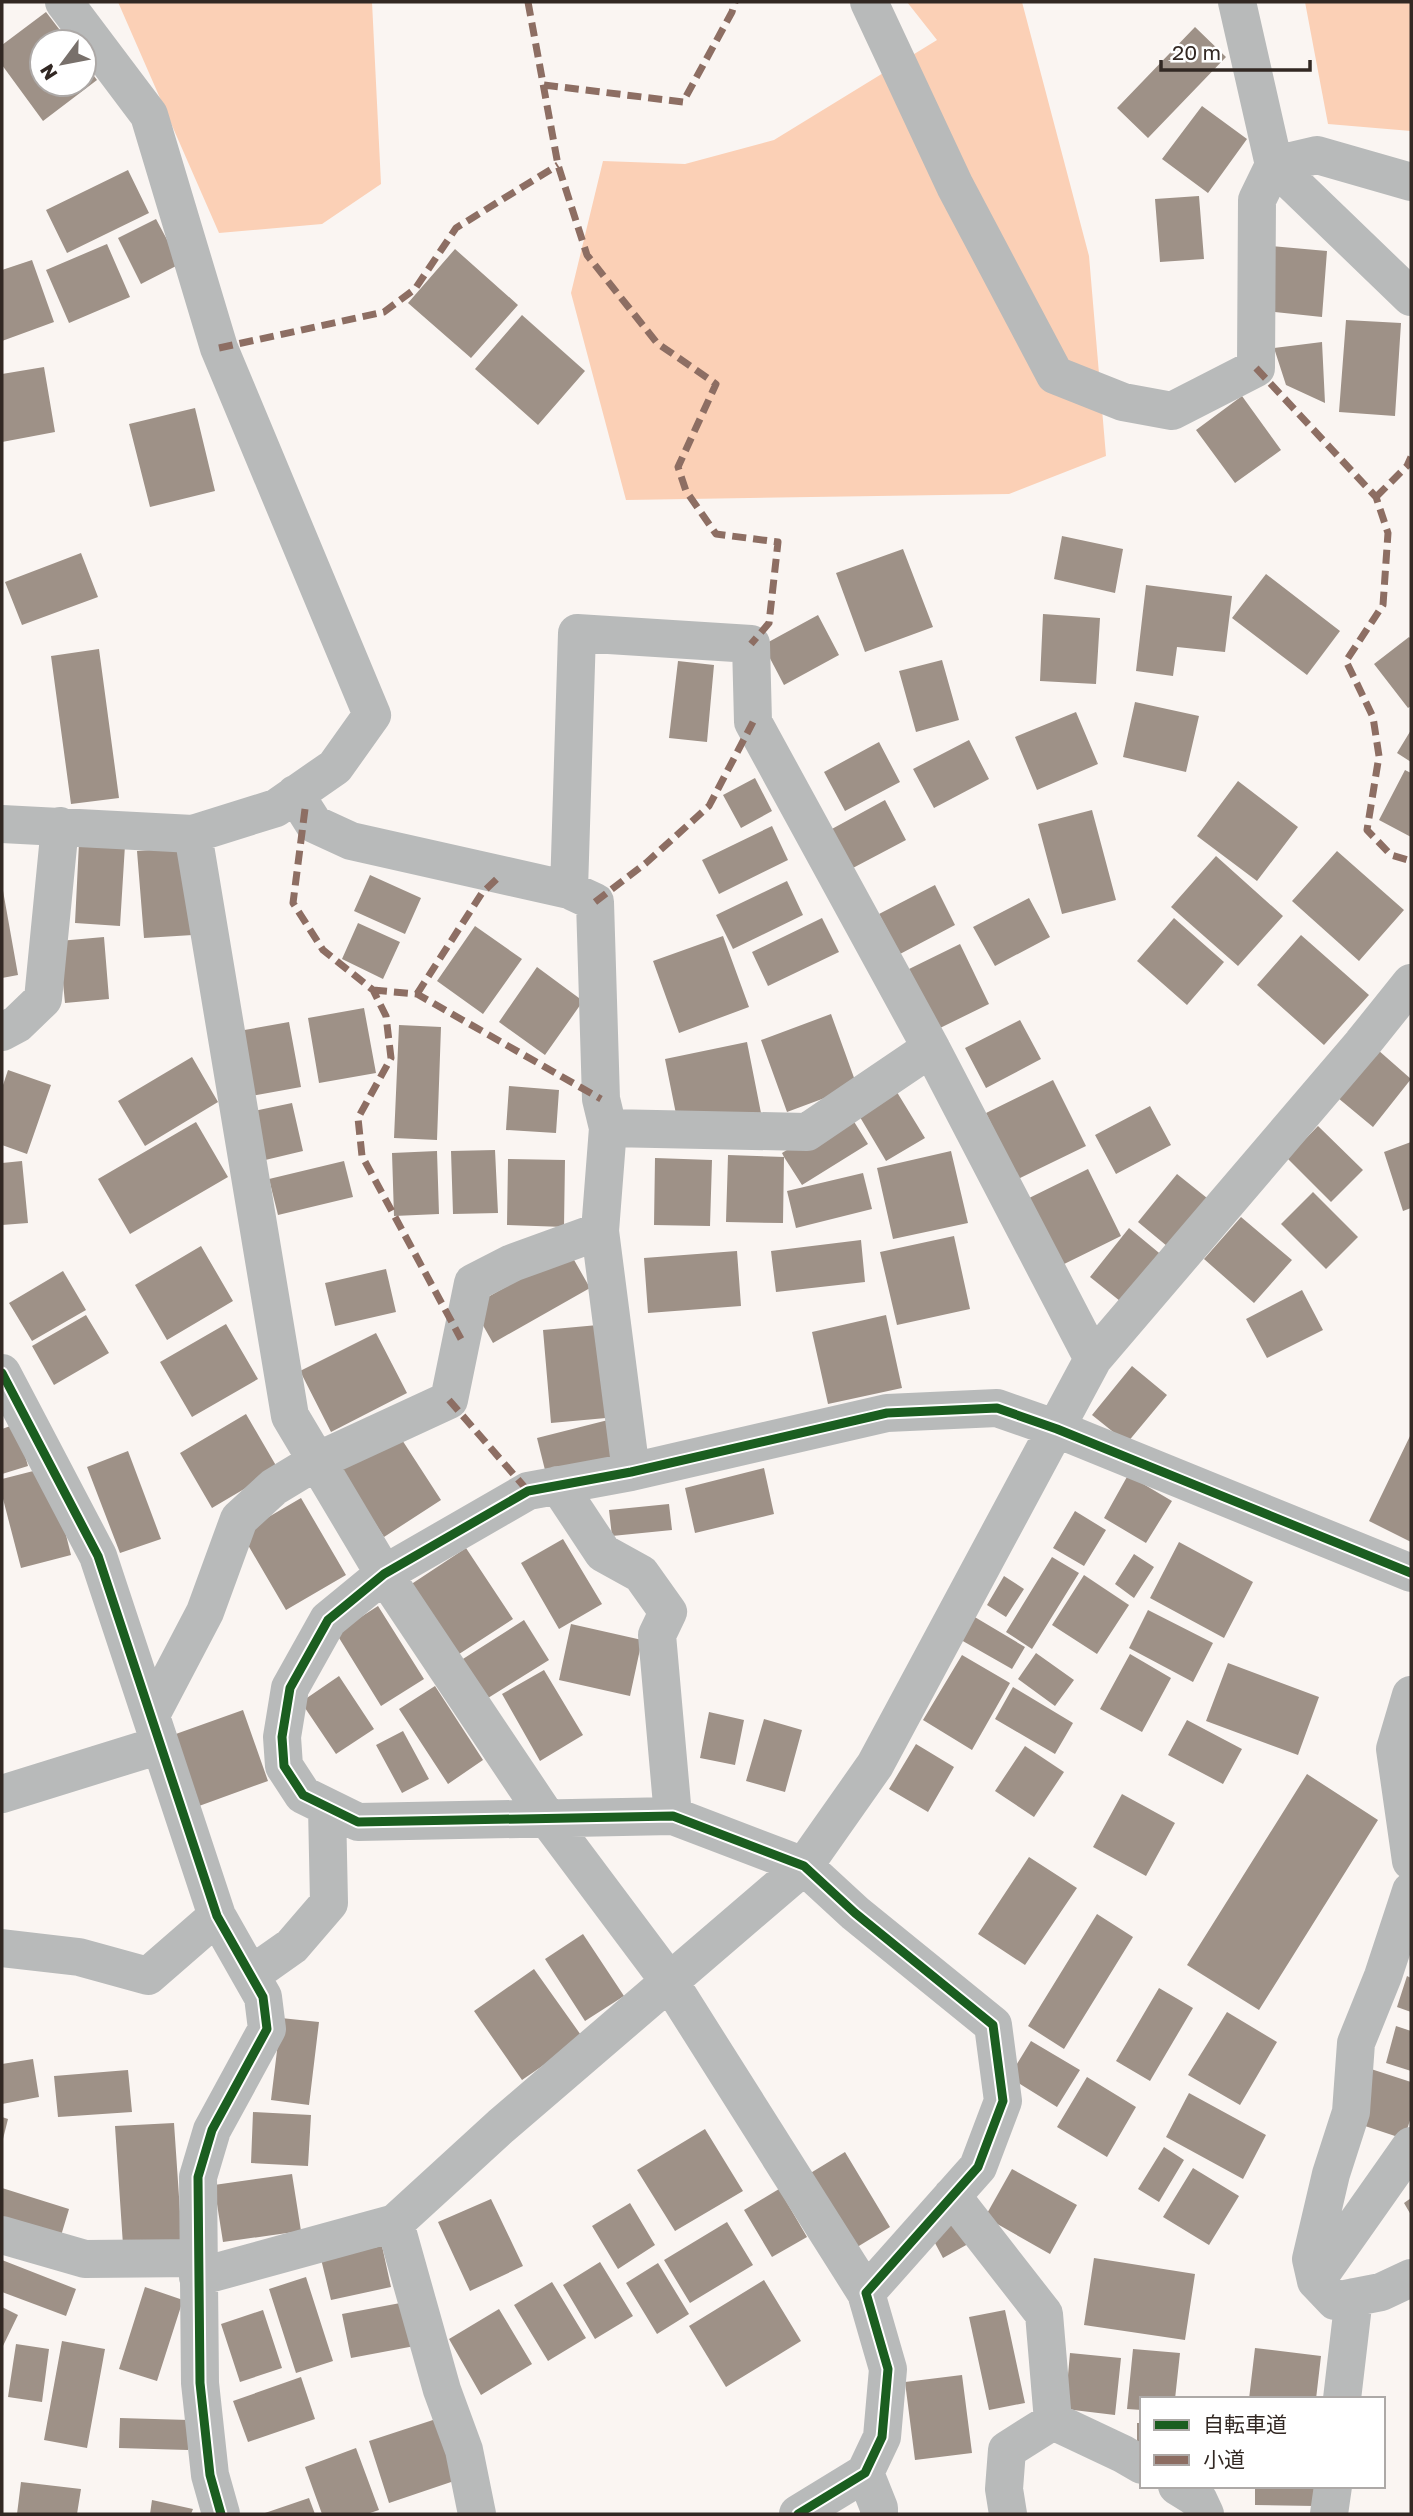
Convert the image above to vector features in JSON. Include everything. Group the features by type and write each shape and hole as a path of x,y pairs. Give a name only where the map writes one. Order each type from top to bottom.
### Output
{"street":[{"path":"2,824 193,834 276,807 335,767 372,715 219,348 149,115 64,2"},
{"path":"869,2 955,186 1055,375 1123,402 1172,411 1256,368 1257,200 1274,165"},
{"path":"1237,2 1274,165 1411,298"},
{"path":"1274,165 1317,155 1411,183"},
{"path":"569,890 577,633 751,644 753,722 931,1048 1093,1359"},
{"path":"295,794 314,824 351,841 569,890 595,902 601,1099 608,1128 600,1231 631,1472"},
{"path":"2,1032 17,1024 43,999 60,826"},
{"path":"193,834 290,1416 384,1574 547,1818 669,1981 866,2293 888,2370 882,2437 865,2473 798,2514"},
{"path":"2,2235 85,2259 198,2267 395,2223 501,2126 804,1866 875,1765 1093,1359 1362,1044 1411,982"},
{"path":"608,1128 807,1132 931,1048"},
{"path":"2,1794 156,1730 205,1612 239,1519 274,1487 317,1461 449,1400 473,1283 512,1263 600,1231"},
{"path":"2,1373 97,1556 217,1916 263,1997 267,2029 212,2130 198,2177 200,2383 211,2474 221,2514"},
{"path":"866,2293 978,2167 1003,2101 993,2025 855,1913 804,1866 673,1816 358,1822 303,1795 284,1766 282,1737 290,1688 328,1620 384,1574 528,1492 631,1472 887,1413 997,1408 1057,1429 1411,1573"},
{"path":"558,1485 603,1553 641,1574 668,1612 657,1635 673,1816"},
{"path":"1411,1695 1395,1749 1411,1861"},
{"path":"251,1975 292,1947 329,1903 327,1807"},
{"path":"1411,1891 1383,1976 1356,2043 1351,2112 1331,2174 1311,2259 1316,2281 1335,2301 1381,2292 1411,2278"},
{"path":"2,1948 79,1956 148,1976 217,1916"},
{"path":"1316,2281 1411,2146"},
{"path":"952,2196 1044,2314 1053,2421"},
{"path":"395,2223 442,2390 464,2450 477,2514"},
{"path":"1342,2397 1354,2297"},
{"path":"1053,2421 1140,2464"},
{"path":"1008,2514 1004,2489 1007,2450 1053,2421"},
{"path":"865,2473 879,2514"},
{"path":"1180,2488 1198,2499 1205,2514"},
{"path":"1329,2514 1333,2488"}],"shaded area":[{"path":"118,2 372,2 381,184 322,224 219,233"},
{"path":"907,2 1022,2 1089,256 1106,456 1009,494 626,500 571,293 603,161 685,164 774,140 937,40"},
{"path":"1305,2 1411,2 1411,131 1328,124"}],"building":[{"path":"46,12 58,28 28,28 28,98 73,98 43,121 2,65 2,45"},
{"path":"1195,27 1226,57 1148,138 1117,108"},
{"path":"1202,106 1247,139 1208,193 1162,159"},
{"path":"128,170 149,213 67,253 46,210"},
{"path":"1199,196 1204,259 1160,262 1155,199"},
{"path":"156,219 180,264 141,284 118,238"},
{"path":"107,244 130,297 69,323 46,270"},
{"path":"1271,246 1327,251 1322,317 1266,311"},
{"path":"455,249 518,305 471,358 408,303"},
{"path":"32,260 54,322 2,341 2,270"},
{"path":"522,315 585,371 538,425 475,369"},
{"path":"1346,320 1401,323 1395,416 1339,412"},
{"path":"1322,342 1325,403 1286,385 1274,348"},
{"path":"44,367 55,432 2,442 2,374"},
{"path":"1242,396 1281,450 1235,483 1196,430"},
{"path":"195,408 215,491 150,507 129,424"},
{"path":"1062,536 1123,549 1115,593 1054,579"},
{"path":"903,549 933,627 865,652 836,573"},
{"path":"81,553 98,597 22,625 5,582"},
{"path":"1266,574 1340,631 1307,675 1232,618"},
{"path":"1146,585 1232,596 1225,652 1177,647 1173,676 1136,671"},
{"path":"1043,614 1100,618 1096,684 1040,681"},
{"path":"818,615 839,655 784,685 763,645"},
{"path":"1409,637 1411,706 1408,708 1374,664"},
{"path":"99,649 119,798 71,804 51,656"},
{"path":"942,660 959,720 916,732 899,671"},
{"path":"678,661 714,665 707,742 669,738"},
{"path":"1135,702 1199,716 1186,772 1123,757"},
{"path":"1076,712 1098,764 1037,790 1015,737"},
{"path":"1411,730 1411,762 1397,753"},
{"path":"969,740 989,779 934,808 913,769"},
{"path":"879,742 900,782 845,811 824,772"},
{"path":"1405,770 1411,773 1411,837 1379,820"},
{"path":"755,778 772,811 741,828 723,795"},
{"path":"1238,781 1298,827 1257,881 1197,836"},
{"path":"885,800 906,840 851,869 830,830"},
{"path":"1092,810 1116,900 1062,914 1038,824"},
{"path":"772,826 788,860 719,894 702,860"},
{"path":"79,843 125,845 120,926 75,923"},
{"path":"186,847 193,935 144,938 137,851"},
{"path":"1337,851 1404,910 1359,961 1292,901"},
{"path":"1216,856 1283,916 1238,966 1171,907"},
{"path":"370,875 421,898 405,934 354,911"},
{"path":"787,881 803,915 733,949 716,915"},
{"path":"2,885 18,975 2,978"},
{"path":"935,885 955,925 900,954 879,914"},
{"path":"1029,898 1050,937 995,966 973,927"},
{"path":"822,918 839,952 768,986 752,952"},
{"path":"1174,918 1224,962 1187,1005 1137,961"},
{"path":"358,923 400,942 383,979 342,959"},
{"path":"475,926 522,959 483,1014 437,981"},
{"path":"1301,935 1369,995 1324,1045 1257,985"},
{"path":"723,936 749,1007 679,1033 653,961"},
{"path":"104,937 109,999 65,1003 59,941"},
{"path":"960,944 989,1004 938,1029 909,969"},
{"path":"537,967 583,1001 545,1055 499,1022"},
{"path":"364,1008 376,1073 319,1083 308,1018"},
{"path":"831,1014 857,1086 787,1112 761,1040"},
{"path":"1020,1020 1041,1059 986,1088 965,1048"},
{"path":"289,1022 301,1087 245,1097 233,1032"},
{"path":"399,1025 441,1027 437,1140 394,1138"},
{"path":"747,1042 761,1113 679,1129 665,1059"},
{"path":"1378,1050 1411,1079 1373,1127 1338,1098"},
{"path":"192,1057 218,1102 145,1146 118,1101"},
{"path":"8,1070 51,1085 27,1154 2,1145 2,1088"},
{"path":"1053,1080 1086,1146 1018,1179 986,1113"},
{"path":"892,1084 925,1138 886,1161 854,1107"},
{"path":"509,1086 559,1090 556,1133 506,1130"},
{"path":"292,1103 303,1151 261,1161 249,1112"},
{"path":"1150,1106 1171,1145 1116,1174 1095,1135"},
{"path":"848,1112 868,1144 802,1185 782,1153"},
{"path":"196,1122 228,1177 130,1234 98,1179"},
{"path":"1318,1126 1363,1170 1331,1202 1287,1158"},
{"path":"1411,1142 1411,1208 1403,1211 1384,1152"},
{"path":"495,1150 498,1213 453,1214 451,1151"},
{"path":"437,1151 439,1214 394,1216 392,1153"},
{"path":"951,1151 968,1223 893,1239 877,1168"},
{"path":"728,1155 784,1157 783,1223 726,1222"},
{"path":"655,1158 712,1160 710,1226 654,1225"},
{"path":"508,1159 565,1160 564,1227 507,1225"},
{"path":"22,1161 28,1223 2,1225 2,1163"},
{"path":"344,1161 353,1197 278,1215 269,1179"},
{"path":"1088,1169 1121,1236 1054,1269 1021,1202"},
{"path":"863,1173 872,1209 796,1228 787,1191"},
{"path":"1177,1174 1212,1202 1173,1251 1138,1222"},
{"path":"1313,1192 1358,1237 1326,1269 1281,1224"},
{"path":"1241,1217 1292,1260 1254,1303 1204,1259"},
{"path":"1129,1228 1164,1257 1125,1305 1090,1277"},
{"path":"954,1236 970,1309 897,1325 880,1252"},
{"path":"861,1240 865,1282 776,1292 771,1251"},
{"path":"201,1246 233,1301 167,1340 135,1285"},
{"path":"569,1251 590,1288 493,1343 472,1306"},
{"path":"737,1251 741,1306 648,1313 644,1258"},
{"path":"386,1269 396,1312 335,1326 325,1283"},
{"path":"63,1271 86,1310 32,1341 9,1303"},
{"path":"1302,1290 1323,1330 1267,1358 1246,1319"},
{"path":"86,1315 109,1353 54,1385 32,1346"},
{"path":"886,1315 902,1388 828,1404 812,1332"},
{"path":"226,1324 258,1379 192,1417 160,1362"},
{"path":"598,1325 606,1418 551,1423 543,1330"},
{"path":"376,1333 407,1393 331,1432 300,1371"},
{"path":"1132,1366 1167,1395 1127,1443 1092,1415"},
{"path":"246,1414 278,1469 212,1508 180,1453"},
{"path":"612,1419 622,1456 546,1474 537,1438"},
{"path":"16,1424 28,1466 2,1474 2,1429"},
{"path":"395,1429 441,1500 384,1537 338,1465"},
{"path":"1411,1434 1411,1542 1369,1521"},
{"path":"128,1451 161,1539 120,1553 87,1467"},
{"path":"49,1467 71,1555 21,1568 2,1495 2,1479"},
{"path":"764,1468 774,1514 695,1533 685,1488"},
{"path":"1128,1475 1172,1501 1146,1543 1104,1518"},
{"path":"301,1498 346,1575 286,1610 241,1533"},
{"path":"669,1504 672,1530 612,1536 609,1510"},
{"path":"1075,1511 1106,1530 1084,1566 1053,1548"},
{"path":"563,1539 602,1604 559,1629 521,1563"},
{"path":"1179,1542 1253,1582 1224,1638 1150,1598"},
{"path":"466,1548 513,1619 456,1656 410,1585"},
{"path":"1134,1554 1154,1567 1134,1598 1115,1584"},
{"path":"1052,1557 1079,1573 1032,1649 1006,1632"},
{"path":"1084,1575 1129,1605 1097,1654 1052,1625"},
{"path":"1004,1576 1024,1589 1006,1617 987,1605"},
{"path":"378,1606 424,1679 381,1706 336,1633"},
{"path":"1148,1610 1213,1643 1193,1682 1129,1648"},
{"path":"968,1613 1025,1647 1012,1669 954,1636"},
{"path":"524,1620 549,1660 480,1703 455,1664"},
{"path":"571,1624 642,1640 630,1696 559,1680"},
{"path":"1036,1653 1074,1680 1055,1706 1018,1679"},
{"path":"1130,1654 1171,1678 1142,1732 1100,1709"},
{"path":"962,1655 1010,1683 972,1750 923,1720"},
{"path":"1228,1663 1319,1697 1298,1755 1206,1721"},
{"path":"544,1670 583,1735 540,1761 502,1694"},
{"path":"339,1676 374,1729 336,1754 301,1702"},
{"path":"435,1686 483,1760 448,1784 399,1709"},
{"path":"1013,1687 1073,1723 1055,1754 995,1719"},
{"path":"243,1710 268,1781 199,1806 173,1735"},
{"path":"709,1712 744,1720 735,1765 700,1758"},
{"path":"764,1719 802,1730 785,1792 746,1781"},
{"path":"1187,1720 1242,1749 1223,1784 1168,1755"},
{"path":"403,1731 429,1779 402,1793 376,1745"},
{"path":"916,1744 954,1767 928,1812 889,1789"},
{"path":"1025,1746 1064,1772 1034,1817 995,1791"},
{"path":"1307,1774 1378,1820 1259,2010 1187,1965"},
{"path":"1122,1794 1175,1823 1146,1876 1093,1847"},
{"path":"1029,1857 1077,1888 1025,1965 978,1934"},
{"path":"1097,1914 1133,1937 1064,2049 1028,2026"},
{"path":"583,1934 624,1996 585,2021 545,1959"},
{"path":"534,1969 583,2038 522,2080 474,2011"},
{"path":"1407,1976 1411,1978 1411,2012 1397,2007"},
{"path":"1159,1988 1193,2008 1150,2081 1116,2061"},
{"path":"1227,2012 1277,2042 1240,2105 1188,2075"},
{"path":"281,2018 319,2022 309,2105 271,2100"},
{"path":"1396,2026 1411,2031 1411,2071 1386,2063"},
{"path":"1031,2041 1080,2070 1057,2107 1009,2077"},
{"path":"33,2059 39,2097 2,2104 2,2064"},
{"path":"1371,2069 1411,2082 1411,2117 1404,2139 1353,2122"},
{"path":"128,2070 132,2112 58,2117 54,2076"},
{"path":"1087,2077 1136,2107 1107,2157 1057,2127"},
{"path":"1189,2093 1266,2135 1243,2179 1166,2137"},
{"path":"253,2112 311,2115 308,2166 251,2163"},
{"path":"2,2117 8,2119 3,2139 2,2139"},
{"path":"174,2123 182,2241 123,2245 115,2126"},
{"path":"705,2129 743,2191 675,2231 637,2170"},
{"path":"1164,2147 1184,2160 1159,2202 1138,2189"},
{"path":"845,2152 890,2227 849,2252 804,2177"},
{"path":"1193,2168 1239,2196 1209,2245 1163,2217"},
{"path":"1012,2169 1077,2205 1050,2254 985,2217"},
{"path":"292,2174 301,2231 223,2242 214,2185"},
{"path":"2,2188 69,2209 60,2239 2,2219"},
{"path":"779,2189 807,2237 772,2257 744,2210"},
{"path":"1411,2198 1411,2215 1404,2203"},
{"path":"491,2199 523,2266 470,2291 438,2222"},
{"path":"630,2203 655,2245 618,2269 592,2226"},
{"path":"951,2214 968,2244 943,2258 927,2228"},
{"path":"727,2222 753,2265 690,2303 664,2260"},
{"path":"382,2246 391,2287 331,2300 321,2259"},
{"path":"1094,2258 1195,2274 1185,2340 1084,2325"},
{"path":"2,2260 76,2289 66,2316 2,2292"},
{"path":"600,2262 633,2316 595,2339 563,2285"},
{"path":"658,2263 689,2314 657,2334 626,2283"},
{"path":"306,2277 333,2361 296,2373 269,2289"},
{"path":"764,2280 801,2341 726,2387 689,2326"},
{"path":"552,2282 586,2338 548,2361 514,2305"},
{"path":"145,2287 183,2300 157,2381 119,2369"},
{"path":"411,2301 420,2345 351,2358 342,2314"},
{"path":"2,2307 18,2315 2,2348"},
{"path":"499,2309 532,2364 481,2395 449,2339"},
{"path":"263,2310 282,2368 240,2382 221,2324"},
{"path":"1005,2310 1025,2403 989,2410 969,2317"},
{"path":"62,2341 105,2349 87,2448 44,2440"},
{"path":"16,2344 49,2349 42,2402 8,2397"},
{"path":"1255,2348 1321,2356 1316,2397 1249,2397"},
{"path":"1133,2349 1180,2353 1175,2397 1140,2397 1140,2410 1127,2409"},
{"path":"1070,2353 1121,2358 1115,2415 1065,2409"},
{"path":"962,2375 972,2453 915,2460 905,2382"},
{"path":"301,2377 315,2419 248,2442 233,2401"},
{"path":"120,2418 189,2420 188,2450 119,2448"},
{"path":"436,2419 457,2480 389,2503 369,2441"},
{"path":"1137,2423 1140,2423 1140,2451 1137,2451"},
{"path":"356,2448 379,2510 367,2514 322,2514 305,2467"},
{"path":"21,2482 81,2489 77,2514 17,2514"},
{"path":"1255,2488 1316,2488 1315,2506 1255,2505"},
{"path":"309,2498 315,2514 262,2514"},
{"path":"152,2500 193,2509 191,2514 150,2514"}],"marked path":[{"path":"528,2 558,165 587,255 657,343 716,384 678,467 686,491 716,534 778,542 769,623 751,644"},
{"path":"544,85 683,102 735,2"},
{"path":"219,348 384,312 415,289 456,228 558,165"},
{"path":"1256,368 1376,497 1388,533 1383,605 1346,661 1373,717 1379,756 1367,830 1391,855 1411,861"},
{"path":"1376,497 1407,466 1411,457"},
{"path":"595,902 646,863 709,806 753,722"},
{"path":"305,809 293,903 323,950 373,990 386,1016 391,1058 358,1118 362,1156 461,1339"},
{"path":"417,994 482,893 501,875"},
{"path":"373,990 417,994 601,1099"},
{"path":"449,1400 528,1491"}],"cycle path":[{"path":"2,1373 98,1556 217,1916 263,1997 267,2029 212,2130 198,2177 200,2383 210,2475 221,2514"},
{"path":"798,2514 865,2473 882,2437 888,2369 866,2293 978,2167 1003,2101 993,2025 855,1913 804,1866 673,1816 358,1822 303,1795 284,1766 282,1737 290,1688 328,1620 384,1574 528,1491 631,1472 887,1413 997,1408 1057,1429 1411,1573"}]}
